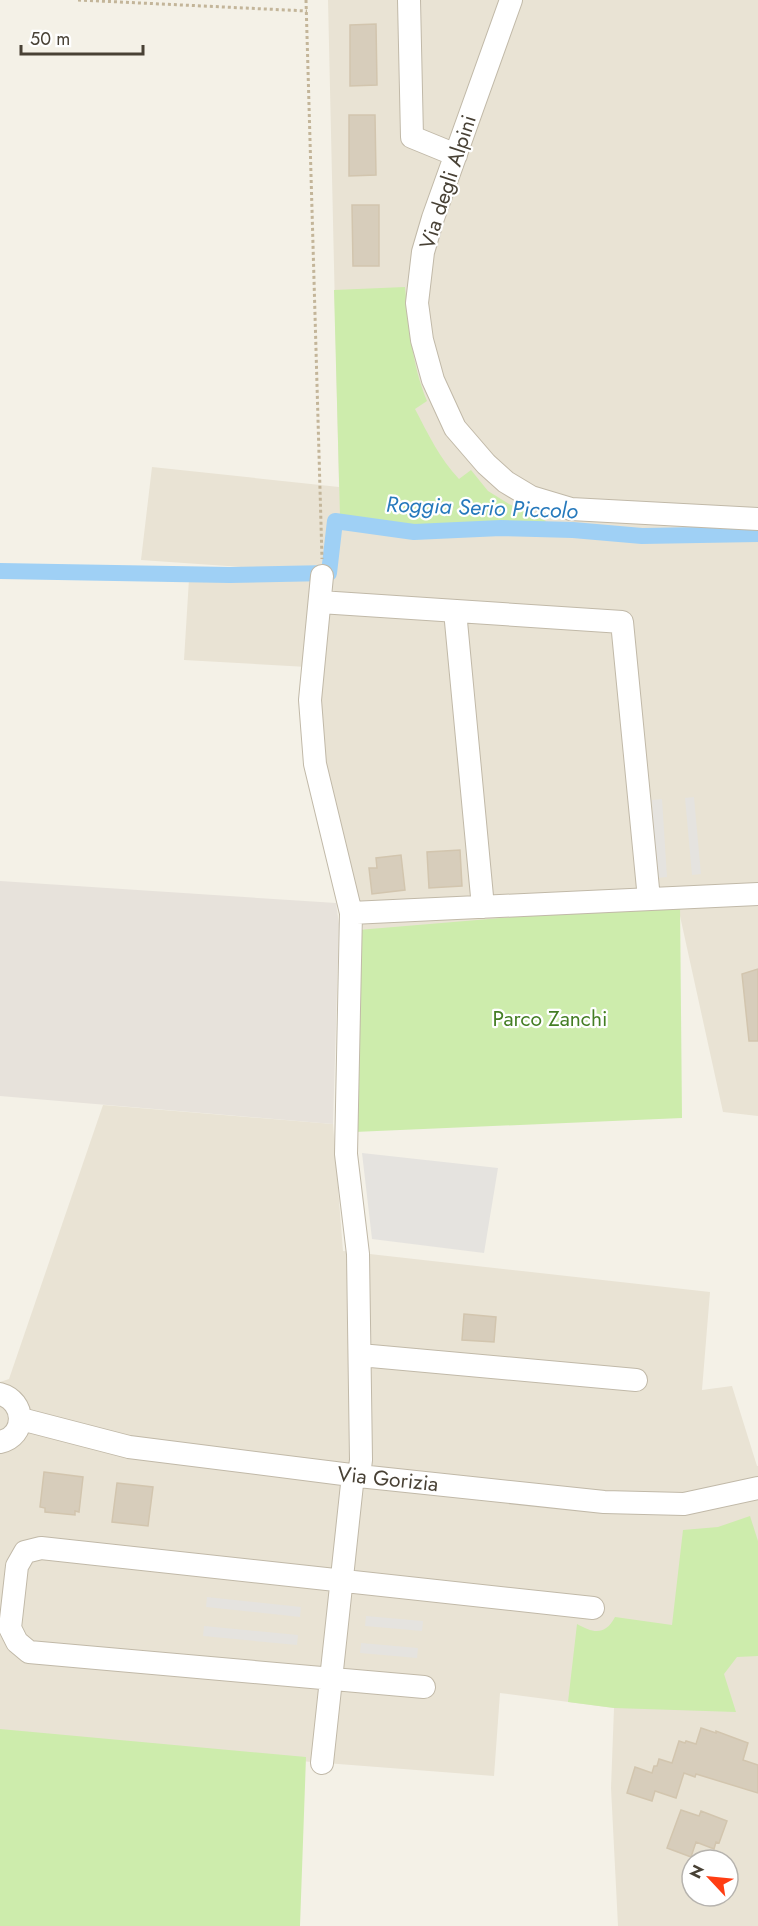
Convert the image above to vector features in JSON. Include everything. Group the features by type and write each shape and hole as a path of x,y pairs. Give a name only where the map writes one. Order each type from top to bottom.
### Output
{"street":[{"path":"409,0 412,137 456,155"},
{"name":"Via degli Alpini","path":"511,0 423,252 417,303 422,340 430,370 455,428 486,464 506,482 531,497 571,509 758,519"},
{"path":"322,576 310,700 315,764 351,913 346,1154 358,1254 361,1460 356,1476 342,1581 322,1763"},
{"path":"320,602 622,622 649,899"},
{"path":"455,611 483,907"},
{"path":"351,913 758,894"},
{"path":"360,1354 636,1380"},
{"path":"0,1394 14,1401 21,1419 13,1436 0,1442"},
{"name":"Via Gorizia","path":"21,1419 129,1447 356,1476 604,1502 684,1504 758,1488"},
{"path":"424,1687 29,1653 5,1628 17,1566 25,1552 40,1548 593,1608"}],"path":[{"path":"78,0 307,11"},
{"path":"306,0 322,576"}],"shaded area":[{"path":"328,0 758,0 758,1116 723,1112 680,916 364,932 338,833 314,700 328,573 141,560 152,467 339,487"},
{"path":"189,579 317,579 307,667 184,660"},
{"path":"694,797 701,874 692,875 685,798"},
{"path":"662,799 667,877 657,878 652,800"},
{"path":"0,881 336,903 339,924 333,1124 0,1096"},
{"path":"103,1105 333,1124 343,1251 710,1292 702,1390 732,1386 758,1466 758,1926 618,1926 611,1788 614,1708 500,1693 494,1776 0,1738 0,1382 9,1379"},
{"path":"362,1153 498,1168 484,1253 372,1239"},
{"path":"207,1597 301,1607 300,1617 206,1607"},
{"path":"366,1616 423,1621 422,1631 365,1626"},
{"path":"204,1626 298,1635 297,1645 203,1636"},
{"path":"361,1643 418,1648 417,1658 360,1653"}],"green space":[{"path":"405,287 415,359 427,401 415,409 435,446 459,479 471,470 488,491 509,504 546,521 543,526 499,523 417,527 340,516 334,290"},
{"name":"Parco Zanchi","path":"680,903 682,1118 354,1132 358,930"},
{"path":"750,1516 758,1541 758,1656 737,1657 724,1674 736,1712 614,1708 568,1702 577,1624 598,1631 607,1627 615,1617 672,1625 683,1530 718,1527"},
{"path":"0,1729 306,1757 300,1926 0,1926"}],"building":[{"path":"376,24 377,85 350,86 350,25"},
{"path":"349,115 375,115 376,175 349,176"},
{"path":"352,205 379,205 379,266 353,266"},
{"path":"460,850 462,886 429,888 427,852"},
{"path":"401,855 405,890 372,894 369,868 377,868 376,858"},
{"path":"758,969 758,1041 749,1041 742,974"},
{"path":"464,1314 496,1317 494,1342 462,1340"},
{"path":"44,1472 83,1477 79,1512 75,1511 75,1515 45,1512 45,1508 40,1507"},
{"path":"117,1483 153,1487 148,1526 112,1522"},
{"path":"701,1728 748,1743 743,1760 758,1765 758,1793 696,1774 695,1777 684,1773 676,1798 655,1791 652,1801 627,1793 635,1767 652,1773 659,1759 672,1763 679,1741 696,1744"},
{"path":"681,1810 699,1816 701,1811 727,1821 719,1843 716,1842 714,1848 696,1842 694,1848 680,1848 680,1853 667,1848"}],"waterway":[{"name":"Roggia Serio Piccolo","path":"0,571 230,575 329,573 335,521 414,532 501,528 573,530 642,536 758,534"}]}
